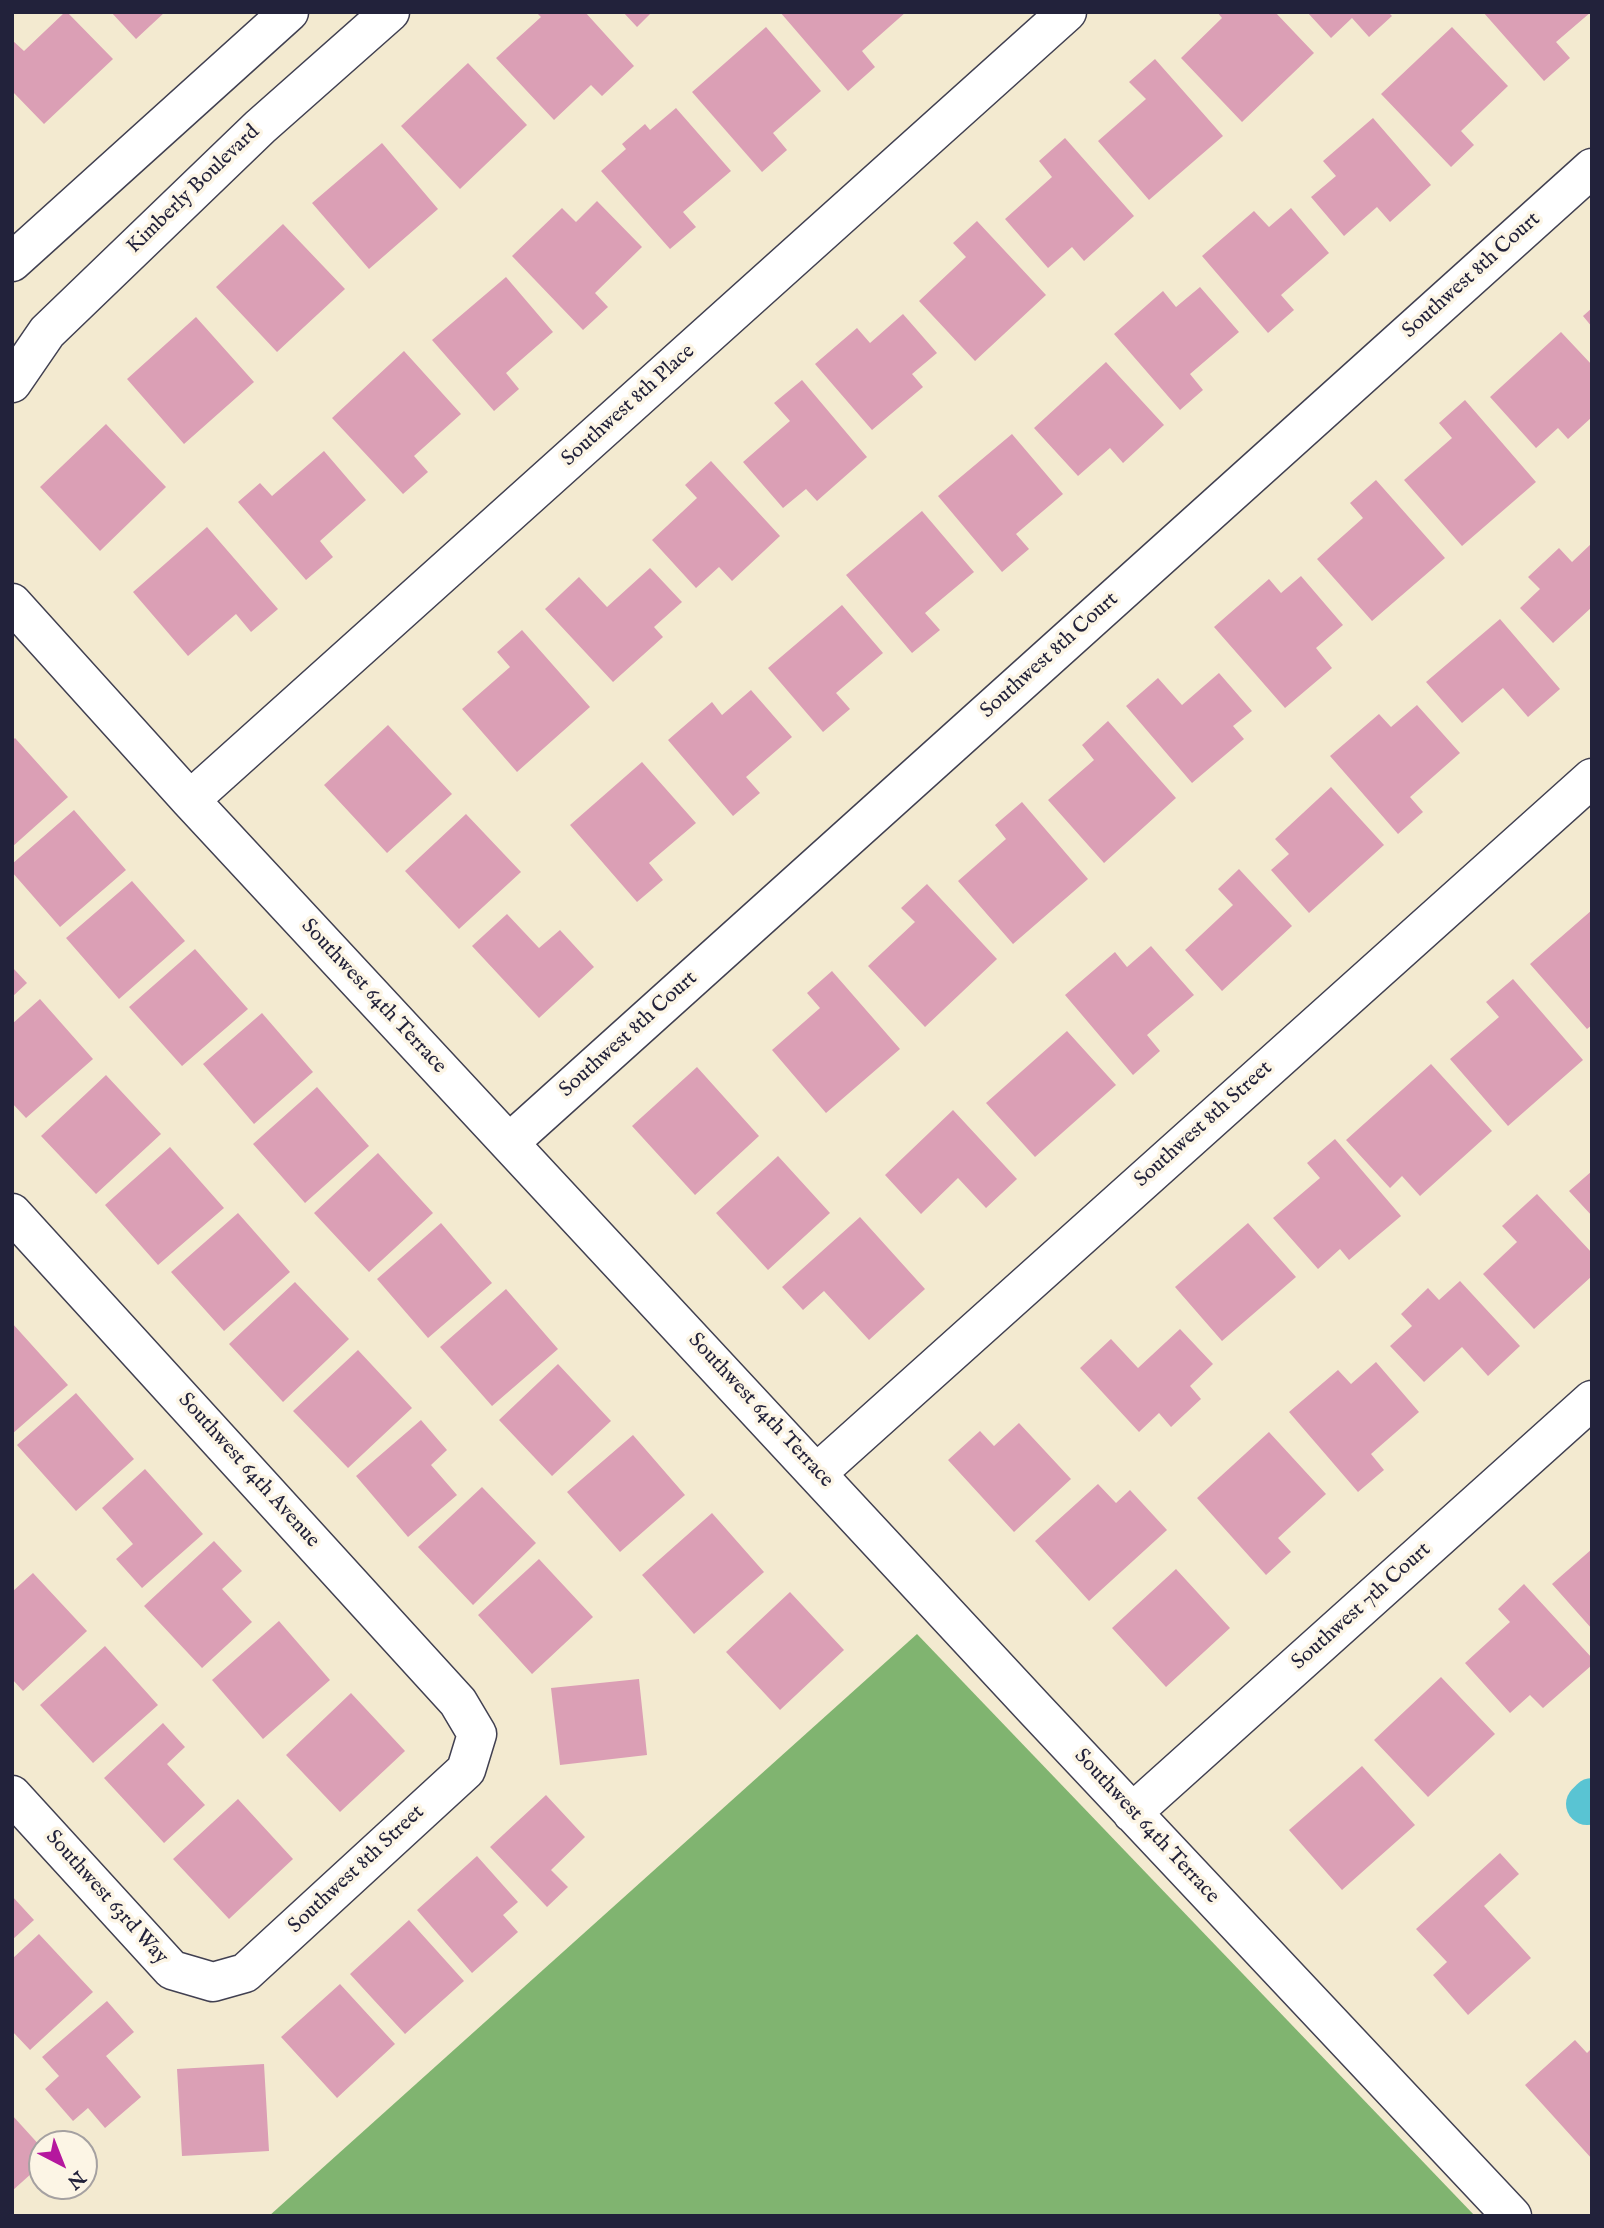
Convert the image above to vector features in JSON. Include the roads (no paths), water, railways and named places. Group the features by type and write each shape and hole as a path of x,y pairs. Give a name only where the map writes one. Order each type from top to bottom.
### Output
{"street":[{"path":"12,262 289,12"},
{"name":"Kimberly Boulevard","path":"12,383 47,332 260,127 390,12"},
{"name":"Southwest 8th Place","path":"190,800 1067,12"},
{"name":"Southwest 8th Court","path":"509,1143 1592,168"},
{"name":"Southwest 64th Terrace","path":"12,603 190,800 1132,1813 1512,2216"},
{"name":"Southwest 8th Street","path":"817,1473 1592,778"},
{"name":"Southwest 64th Avenue","path":"12,1213 458,1702 477,1734"},
{"name":"Southwest 7th Court","path":"1132,1813 1592,1400"},
{"name":"Southwest 8th Street","path":"213,1982 245,1973 466,1770 477,1734"},
{"name":"Southwest 63rd Way","path":"12,1795 172,1970 213,1982"}],"waterway":[{"path":"1587,1804 1592,1799"}]}
